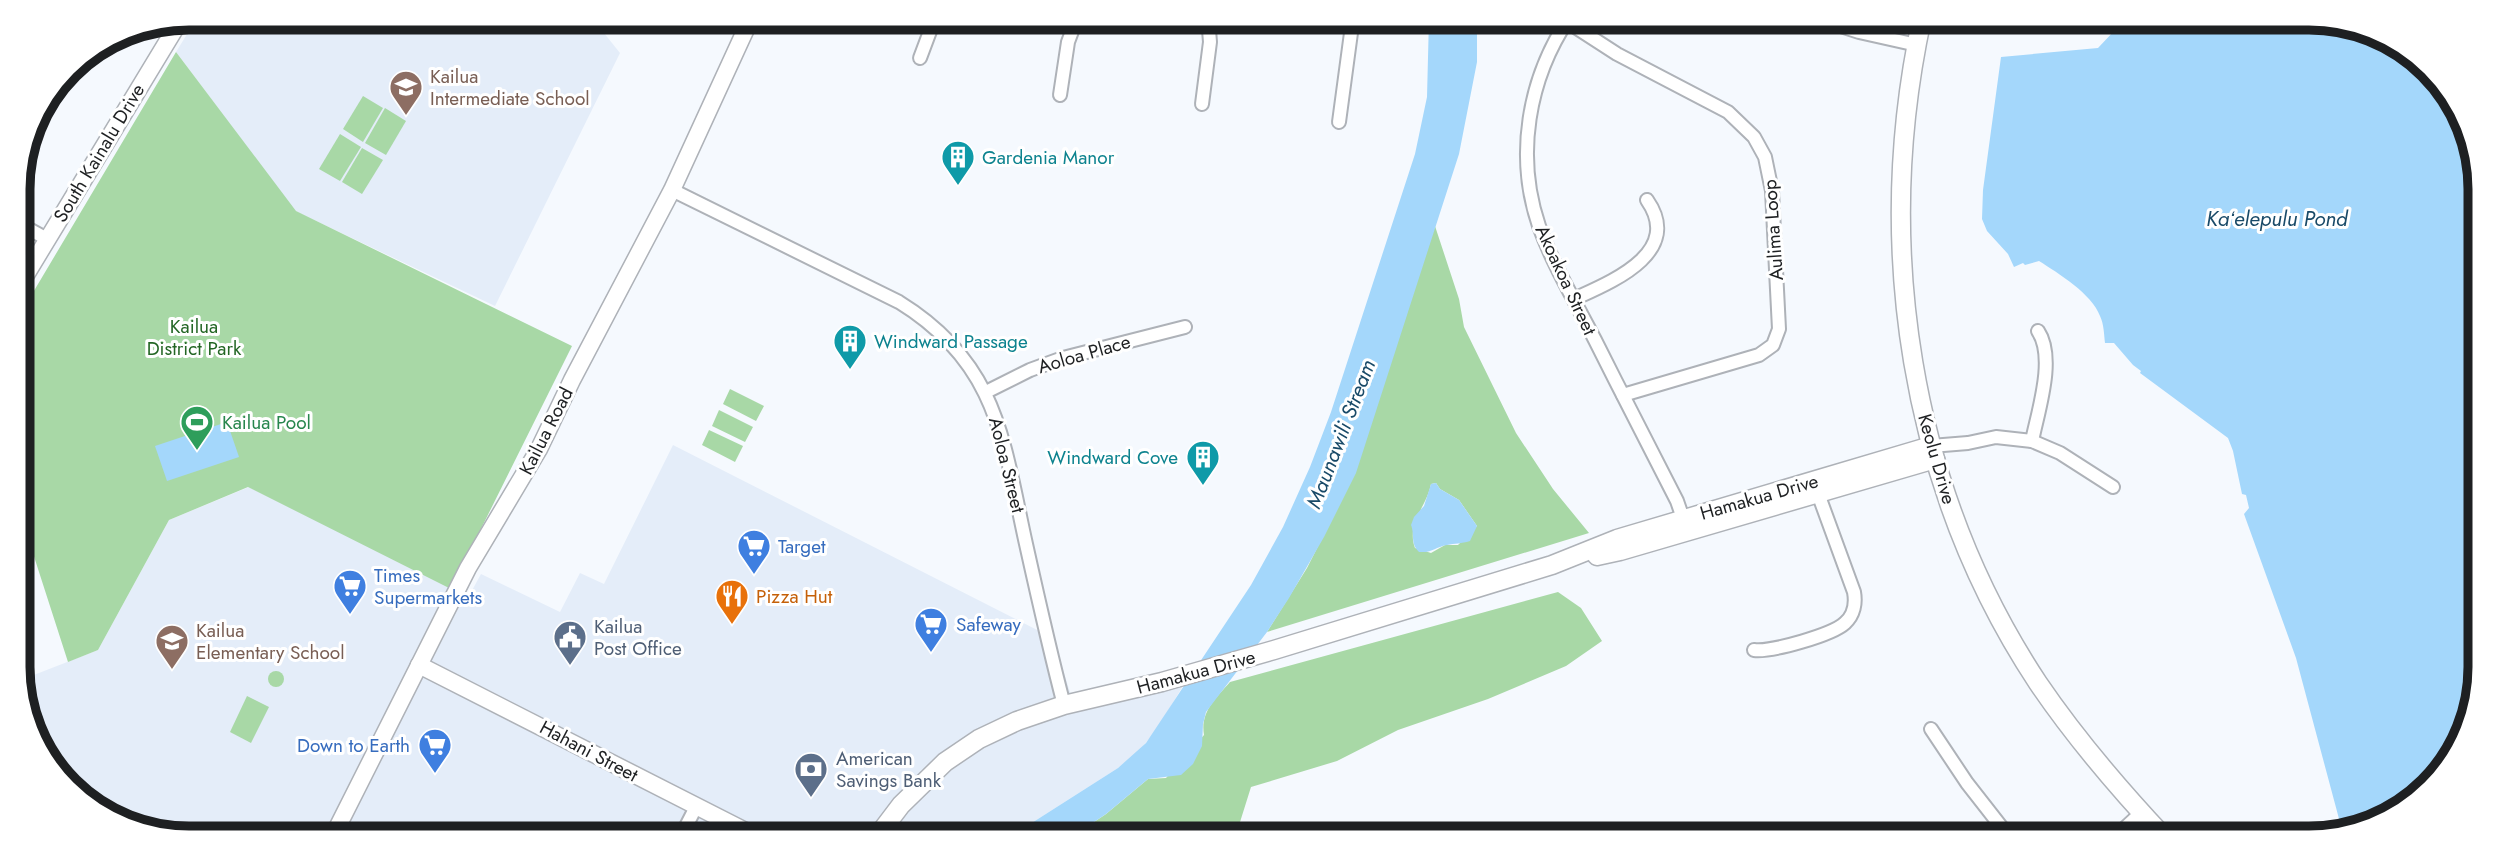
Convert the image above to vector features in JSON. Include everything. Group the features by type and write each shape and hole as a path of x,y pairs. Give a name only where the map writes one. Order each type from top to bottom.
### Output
{"main road":[{"name":"Keolu Drive","path":"1919,30 1903,138 1901,249 1910,347 1933,453 1970,555 2018,650 2078,739 2153,826"},
{"name":"Hamakua Drive","path":"886,826 914,790 962,750 1017,721 1064,705 1163,682 1274,650 1552,565 1620,551 1685,525 1933,453"}],"street":[{"name":"Kailua Road","path":"338,826 468,568 539,449 572,380 672,190 745,30"},
{"path":"920,58 930,30"},
{"path":"1060,95 1068,42 1072,30"},
{"path":"1202,104 1210,42 1209,30"},
{"path":"1339,122 1352,30"},
{"name":"Akoakoa Street","path":"1561,30 1538,79 1530,114 1527,151 1530,188 1539,224 1574,299 1677,501 1685,525"},
{"name":"Aulima Loop","path":"1583,30 1617,54 1738,119 1760,146 1770,179 1779,329 1773,345 1759,355 1623,394"},
{"path":"1854,30 1916,45"},
{"name":"South Kainalu Drive","path":"30,269 174,31"},
{"name":"Aoloa Street","path":"672,190 914,311 954,345 986,392 1003,437 1043,623 1064,705"},
{"path":"1574,299 1627,273 1643,260 1652,245 1657,228 1655,214 1647,200"},
{"path":"30,230 47,239"},
{"name":"Aoloa Place","path":"986,392 1030,370 1063,358 1185,327"},
{"path":"2032,441 2046,360 2045,346 2038,331"},
{"name":"Hamakua Drive","path":"1933,453 1996,437 2032,441 2060,453 2113,487"},
{"path":"1754,650 1776,649 1839,627 1848,620 1854,610 1854,592 1816,486"},
{"name":"Hahani Street","path":"419,665 735,826"},
{"path":"1931,729 1967,783 2001,826"},
{"path":"686,826 696,807"},
{"path":"2127,826 2141,813"}],"shaded area":[{"name":"Kailua Intermediate School","path":"190,30 602,30 620,53 495,306 295,211 176,52"},
{"path":"673,445 1053,638 1076,711 1186,681 1155,732 1137,753 1027,826 168,825 148,821 109,805 76,780 46,737 31,688 30,676 98,650 169,520 249,487 469,596 481,574 560,612 580,573 604,584"}],"green space":[{"name":"Kailua District Park","path":"176,52 296,211 572,346 451,589 248,487 169,520 98,650 68,662 30,544 30,298"},
{"path":"363,96 383,108 363,142 343,129"},
{"path":"385,108 406,121 386,155 365,143"},
{"path":"340,134 361,147 340,181 319,169"},
{"path":"362,148 383,160 362,194 342,182"},
{"path":"1435,226 1459,299 1464,327 1516,433 1553,489 1589,533 1267,632 1307,568 1355,473","holes":["1436,483 1440,489 1459,500 1477,526 1458,545 1445,545 1431,553 1415,548 1413,531 1431,484"]},
{"path":"730,389 764,406 756,421 723,404"},
{"path":"719,410 753,427 745,442 712,426"},
{"path":"709,430 743,446 735,462 702,445"},
{"path":"1558,592 1581,608 1602,641 1566,666 1488,699 1398,730 1337,761 1251,787 1239,826 1088,826 1148,779 1166,778 1204,735 1207,712 1230,682"},
{"path":"273,671 279,671 284,679 282,685 273,687 268,682 268,676"},
{"path":"247,696 269,707 251,743 230,732"}],"water":[{"name":"Maunawili Stream","path":"1429,30 1477,30 1477,62 1459,154 1356,473 1324,537 1267,632 1206,712 1202,746 1193,764 1181,775 1148,779 1088,826 1027,826 1118,768 1146,743 1251,585 1283,527 1331,412 1415,154 1427,97"},
{"name":"Kaʻelepulu Pond","path":"2115,30 2309,30 2350,35 2389,51 2422,76 2447,109 2463,148 2468,179 2468,346 2465,365 2468,378 2467,688 2456,728 2447,747 2429,772 2397,799 2360,818 2340,823 2296,658 2244,514 2249,508 2246,495 2242,494 2228,438 2140,373 2114,343 2105,343 2102,322 2096,308 2074,285 2039,261 2014,267 2008,254 1987,231 1982,219 1983,190 2001,57 2098,48"},
{"name":"Kailua Pool","path":"227,422 239,457 167,481 155,446"},
{"path":"1436,483 1440,489 1459,500 1477,526 1470,541 1419,552 1411,525 1424,506 1431,484"}],"place":[{"name":"Kailua Intermediate School","path":"406,117"},
{"name":"Gardenia Manor","path":"958,187"},
{"name":"Windward Passage","path":"850,371"},
{"name":"Kailua Pool","path":"197,452"},
{"name":"Windward Cove","path":"1203,487"},
{"name":"Target","path":"754,576"},
{"name":"Times Supermarkets","path":"350,616"},
{"name":"Pizza Hut","path":"732,626"},
{"name":"Safeway","path":"931,654"},
{"name":"Kailua Post Office","path":"570,667"},
{"name":"Kailua Elementary School","path":"172,671"},
{"name":"Down to Earth","path":"435,775"},
{"name":"American Savings Bank","path":"811,799"}]}
